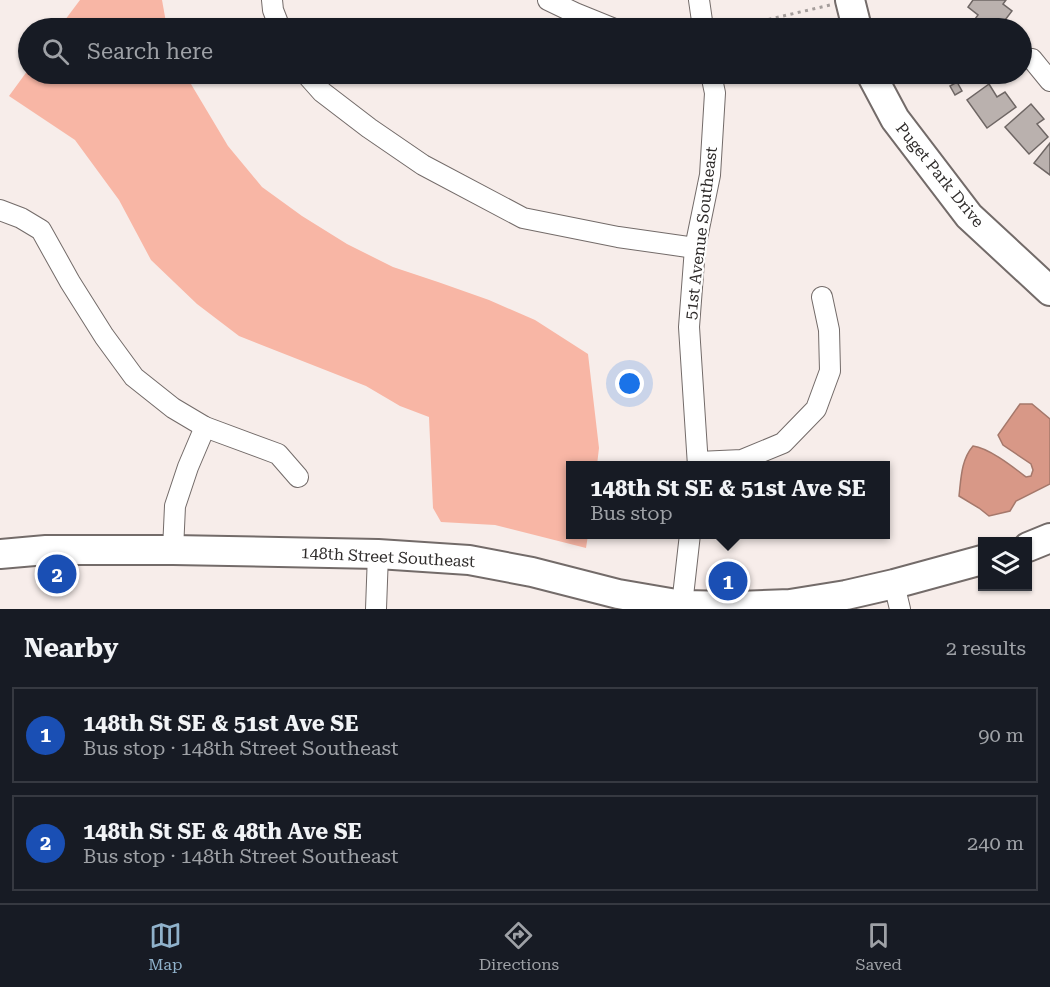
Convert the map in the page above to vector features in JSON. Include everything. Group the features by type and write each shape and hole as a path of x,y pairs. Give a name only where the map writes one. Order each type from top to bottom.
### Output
{"street":[{"path":"272,0 276,18"},
{"path":"548,0 587,18"},
{"path":"699,0 702,18"},
{"path":"844,1 852,18"},
{"path":"1032,59 1050,81"},
{"path":"315,84 369,128 423,165 523,218 618,237 696,248"},
{"name":"51st Avenue Southeast","path":"698,461 689,327 696,248 710,175 715,93 713,84"},
{"name":"Puget Park Drive","path":"876,84 895,119 969,216 1050,291"},
{"path":"0,210 21,218 41,230 104,336 134,377 173,408 206,427 278,454 298,477"},
{"path":"731,461 742,460 783,443 816,409 830,371 829,330 822,297"},
{"path":"173,550 175,506 188,467 206,427"},
{"path":"1032,545 1050,538"},
{"path":"682,605 689,539"},
{"name":"148th Street Southeast","path":"0,554 46,550 173,550 378,554 469,560 532,572 618,594 682,605 737,606 790,604 846,595 897,597 978,562"},
{"path":"376,609 378,554"}],"path":[{"path":"773,18 844,1"}],"shaded area":[{"path":"80,0 162,0 165,18 66,18"},
{"path":"18,84 191,84 228,146 262,187 302,216 347,244 393,267 489,300 535,320 588,354 599,448 597,461 566,461 566,539 587,539 586,548 495,525 441,522 433,508 429,417 400,406 366,386 239,336 197,304 151,260 119,200 75,140 9,96"},
{"path":"1020,404 1032,404 1050,419 1050,484 1016,501 1010,511 989,516 959,496 964,463 973,446 979,447 1008,463 1026,477 1031,476 1033,470 1031,464 1003,445 998,435"}],"building":[{"path":"973,0 1006,0 1003,4 1012,11 1007,18 976,18 978,15 968,7"},
{"path":"958,84 962,91 955,95 950,86"},
{"path":"989,84 997,97 1005,92 1016,107 987,128 967,100"},
{"path":"1031,104 1044,119 1037,124 1048,137 1029,154 1005,127"},
{"path":"1050,143 1050,175 1034,163"}],"place":[{"name":"148th St SE & 48th Ave SE","path":"57,574"},
{"name":"148th St SE & 51st Ave SE","path":"728,581"}]}
